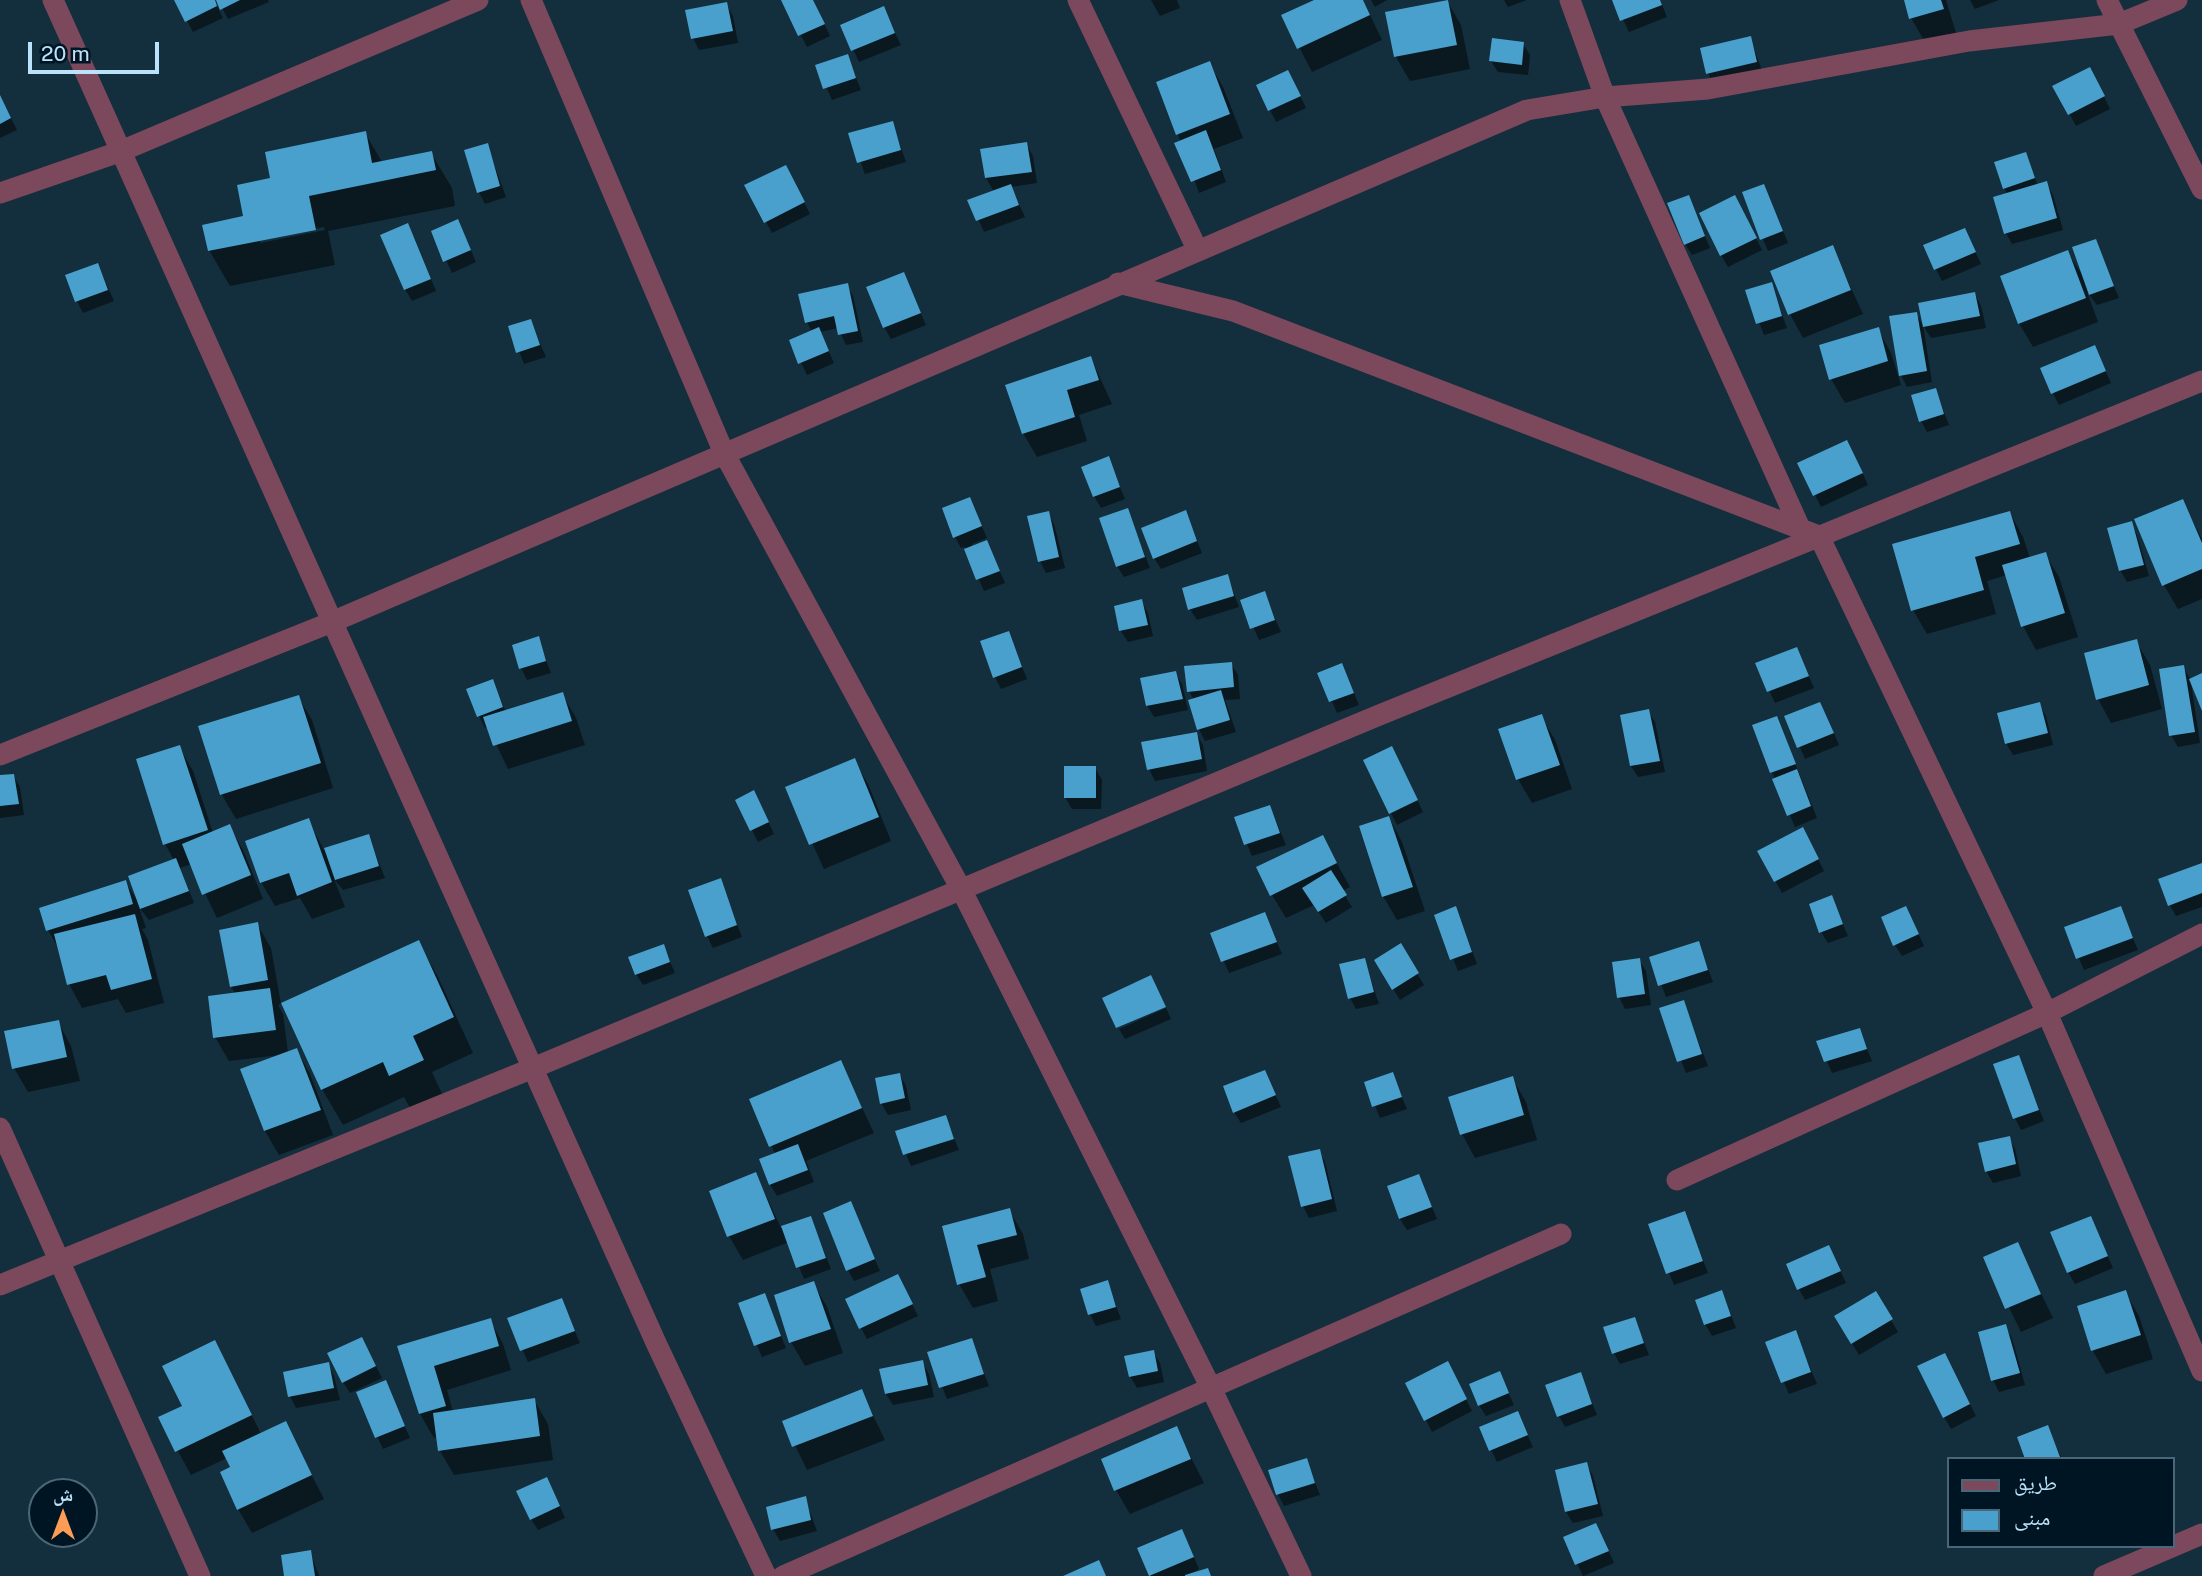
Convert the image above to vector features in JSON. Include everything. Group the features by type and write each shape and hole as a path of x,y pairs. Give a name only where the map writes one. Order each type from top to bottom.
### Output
{"street":[{"path":"53,0 119,152 533,1068 766,1576"},
{"path":"0,192 119,152 478,0"},
{"path":"531,0 724,453 961,889 1211,1388 1301,1576"},
{"path":"1077,0 1197,249"},
{"path":"1570,0 1605,97 1810,532 2048,1013 2202,1371"},
{"path":"2107,0 2202,189"},
{"path":"0,755 332,622 1197,249 1527,110 1605,97 1708,89 1969,41 2119,24 2177,0"},
{"path":"1118,283 1233,311 1810,532"},
{"path":"0,1285 533,1068 1810,532 2202,381"},
{"path":"1678,1180 2048,1013 2202,934"},
{"path":"0,1128 200,1576"},
{"path":"782,1576 1561,1234"},
{"path":"2174,1546 2202,1534"},
{"path":"2104,1576 2169,1548"}],"building":[{"path":"174,0 215,0 217,6 185,22"},
{"path":"216,0 240,0 220,10"},
{"path":"781,0 813,0 825,24 798,36"},
{"path":"1314,0 1363,0 1370,15 1297,49 1281,15"},
{"path":"1448,0 1457,45 1394,57 1385,12"},
{"path":"1612,0 1660,0 1662,5 1620,21"},
{"path":"1904,0 1941,0 1944,9 1909,19"},
{"path":"727,2 733,31 691,39 685,10"},
{"path":"884,6 895,33 851,51 840,25"},
{"path":"1751,36 1757,62 1706,74 1700,48"},
{"path":"1492,38 1524,42 1522,65 1489,61"},
{"path":"848,54 856,78 823,89 815,65"},
{"path":"1210,61 1230,114 1176,135 1156,82"},
{"path":"2090,67 2105,96 2068,115 2052,86"},
{"path":"1288,70 1301,96 1268,111 1256,85"},
{"path":"0,95 11,118 0,124"},
{"path":"893,121 901,150 857,163 848,133"},
{"path":"1206,130 1221,170 1191,182 1174,143"},
{"path":"366,131 372,163 432,151 436,170 309,196 316,230 208,251 202,225 243,216 237,185 270,178 265,152"},
{"path":"1027,142 1032,172 985,178 980,149"},
{"path":"488,143 500,186 477,193 464,150"},
{"path":"2026,152 2035,178 2003,189 1994,162"},
{"path":"786,165 805,202 764,223 744,185"},
{"path":"2047,181 2057,218 2004,234 1993,197"},
{"path":"1011,184 1019,205 976,221 967,200"},
{"path":"1764,184 1783,231 1760,240 1742,192"},
{"path":"1689,195 1705,236 1684,245 1667,203"},
{"path":"1735,195 1757,238 1720,256 1699,213"},
{"path":"458,219 471,250 443,262 431,231"},
{"path":"408,223 431,279 404,290 380,235"},
{"path":"1965,228 1976,252 1934,270 1923,245"},
{"path":"2096,239 2114,286 2089,295 2072,247"},
{"path":"1833,245 1851,290 1788,315 1770,271"},
{"path":"2068,250 2086,298 2018,324 2000,276"},
{"path":"98,263 108,290 75,302 65,275"},
{"path":"904,272 921,313 883,328 866,287"},
{"path":"1772,282 1782,316 1756,324 1745,290"},
{"path":"848,283 858,331 838,335 834,316 805,323 798,294"},
{"path":"1975,292 1980,316 1923,327 1918,303"},
{"path":"1917,312 1927,371 1899,376 1889,316"},
{"path":"531,319 540,345 516,353 508,326"},
{"path":"819,327 829,351 798,364 789,340"},
{"path":"1879,327 1888,361 1829,380 1819,345"},
{"path":"2095,345 2106,371 2051,394 2040,368"},
{"path":"1091,356 1099,380 1067,390 1075,417 1022,434 1005,385"},
{"path":"1936,388 1944,414 1919,422 1911,395"},
{"path":"1847,440 1863,473 1813,496 1797,463"},
{"path":"1109,456 1120,487 1093,497 1081,467"},
{"path":"970,497 982,526 953,538 942,508"},
{"path":"2183,499 2202,543 2202,569 2162,586 2134,519"},
{"path":"1128,508 1145,557 1116,567 1099,518"},
{"path":"1186,510 1197,541 1153,559 1141,528"},
{"path":"1049,511 1059,557 1038,562 1027,516"},
{"path":"2010,511 2020,544 1975,557 1984,590 1911,611 1892,544"},
{"path":"2132,521 2144,565 2119,571 2107,528"},
{"path":"987,540 1000,571 976,580 964,549"},
{"path":"2046,552 2065,613 2021,627 2002,565"},
{"path":"1228,574 1234,596 1188,610 1182,588"},
{"path":"1265,591 1275,620 1250,629 1240,600"},
{"path":"1142,599 1148,625 1119,631 1114,606"},
{"path":"1009,631 1022,667 993,678 980,641"},
{"path":"539,636 546,661 519,669 512,645"},
{"path":"2137,639 2149,685 2096,700 2084,653"},
{"path":"1797,647 1809,676 1767,692 1755,663"},
{"path":"1232,662 1234,687 1187,692 1184,666"},
{"path":"1342,663 1354,693 1329,702 1317,673"},
{"path":"2184,665 2195,732 2169,736 2159,669"},
{"path":"1176,671 1183,699 1146,706 1140,678"},
{"path":"2202,673 2202,711 2189,679"},
{"path":"493,679 503,707 477,717 466,689"},
{"path":"1221,690 1230,720 1197,730 1188,700"},
{"path":"563,692 572,721 493,746 483,717"},
{"path":"299,695 321,763 220,795 198,726"},
{"path":"1820,702 1834,733 1797,748 1784,716"},
{"path":"2040,702 2048,733 2005,744 1997,713"},
{"path":"1649,709 1660,761 1630,766 1620,715"},
{"path":"1542,714 1560,765 1516,780 1498,729"},
{"path":"1777,716 1796,764 1770,773 1752,725"},
{"path":"1197,732 1202,759 1147,770 1141,742"},
{"path":"180,745 208,830 163,845 136,759"},
{"path":"1392,746 1418,800 1389,814 1363,760"},
{"path":"855,758 879,817 809,845 785,787"},
{"path":"1064,766 1096,766 1096,798 1064,798"},
{"path":"1797,769 1811,806 1787,816 1772,779"},
{"path":"14,774 19,804 0,806 0,775"},
{"path":"754,790 769,822 750,831 735,800"},
{"path":"1270,805 1280,833 1244,845 1234,817"},
{"path":"1389,816 1413,887 1382,897 1359,826"},
{"path":"309,818 332,882 297,896 289,873 260,883 245,841"},
{"path":"230,824 251,875 202,895 182,844"},
{"path":"1803,827 1819,859 1774,882 1757,851"},
{"path":"369,834 379,866 335,880 324,848"},
{"path":"1323,835 1337,863 1270,896 1256,867"},
{"path":"176,858 189,891 140,909 128,876"},
{"path":"2202,863 2202,893 2168,906 2158,879"},
{"path":"1331,870 1347,895 1318,912 1302,888"},
{"path":"721,878 737,925 705,937 688,890"},
{"path":"126,880 133,904 46,931 39,908"},
{"path":"1832,895 1843,924 1819,933 1809,904"},
{"path":"1456,906 1472,952 1450,960 1434,915"},
{"path":"1906,906 1919,934 1893,946 1881,917"},
{"path":"2121,906 2133,938 2076,959 2064,927"},
{"path":"1265,912 1277,942 1221,962 1210,933"},
{"path":"135,914 152,979 111,990 106,975 67,985 54,934"},
{"path":"258,922 268,980 230,987 219,930"},
{"path":"419,940 454,1017 413,1036 424,1060 389,1076 383,1062 321,1090 281,1003"},
{"path":"1699,941 1708,970 1658,986 1649,957"},
{"path":"1401,943 1419,973 1392,990 1374,960"},
{"path":"664,944 670,962 635,975 628,957"},
{"path":"1365,958 1374,992 1348,999 1339,964"},
{"path":"1640,958 1645,994 1617,998 1612,962"},
{"path":"1151,975 1166,1007 1116,1028 1102,998"},
{"path":"270,988 276,1030 213,1038 208,996"},
{"path":"1684,1000 1702,1054 1677,1062 1659,1008"},
{"path":"59,1020 67,1057 12,1069 4,1031"},
{"path":"1860,1028 1867,1049 1824,1062 1816,1041"},
{"path":"297,1048 321,1110 264,1131 240,1069"},
{"path":"2019,1055 2039,1110 2013,1119 1993,1064"},
{"path":"841,1060 862,1108 769,1147 749,1099"},
{"path":"1265,1070 1276,1095 1233,1113 1223,1086"},
{"path":"1393,1072 1402,1097 1372,1107 1364,1082"},
{"path":"900,1073 905,1098 880,1104 875,1078"},
{"path":"1513,1076 1524,1115 1460,1135 1448,1097"},
{"path":"946,1115 954,1139 903,1155 895,1131"},
{"path":"2010,1136 2016,1164 1985,1172 1978,1143"},
{"path":"798,1144 808,1170 769,1185 759,1159"},
{"path":"1320,1149 1332,1199 1301,1207 1288,1156"},
{"path":"756,1172 775,1219 727,1237 709,1191"},
{"path":"1419,1174 1432,1207 1399,1219 1387,1186"},
{"path":"851,1201 875,1259 846,1271 823,1213"},
{"path":"1010,1208 1017,1235 977,1245 986,1277 957,1285 942,1226"},
{"path":"1685,1211 1703,1261 1666,1274 1648,1224"},
{"path":"811,1216 826,1258 796,1268 781,1226"},
{"path":"2091,1216 2108,1256 2067,1273 2050,1232"},
{"path":"2018,1242 2041,1294 2005,1309 1983,1257"},
{"path":"1829,1245 1841,1271 1797,1290 1786,1264"},
{"path":"898,1274 913,1304 859,1329 845,1299"},
{"path":"1108,1280 1116,1307 1088,1315 1080,1289"},
{"path":"814,1281 831,1329 789,1343 774,1295"},
{"path":"1722,1290 1731,1316 1704,1325 1695,1300"},
{"path":"2126,1290 2141,1335 2091,1351 2077,1306"},
{"path":"1876,1291 1893,1319 1851,1344 1834,1316"},
{"path":"765,1293 781,1336 754,1346 738,1303"},
{"path":"562,1298 575,1331 520,1351 507,1318"},
{"path":"1635,1317 1644,1343 1612,1354 1603,1327"},
{"path":"491,1318 499,1346 434,1366 446,1406 419,1414 397,1346"},
{"path":"2006,1324 2020,1373 1991,1381 1978,1332"},
{"path":"1796,1330 1811,1372 1781,1383 1765,1342"},
{"path":"362,1337 376,1366 342,1383 327,1353"},
{"path":"972,1338 984,1374 939,1388 927,1352"},
{"path":"215,1340 252,1415 175,1452 158,1417 182,1406 162,1366"},
{"path":"1154,1350 1158,1371 1129,1377 1124,1356"},
{"path":"1945,1353 1970,1404 1943,1418 1917,1366"},
{"path":"923,1360 928,1385 885,1394 879,1369"},
{"path":"1448,1361 1467,1399 1424,1421 1405,1383"},
{"path":"329,1362 334,1388 288,1397 283,1372"},
{"path":"1500,1371 1509,1393 1478,1406 1469,1384"},
{"path":"1581,1372 1592,1404 1557,1417 1545,1385"},
{"path":"386,1380 405,1426 375,1438 356,1392"},
{"path":"862,1389 873,1416 792,1447 782,1421"},
{"path":"535,1398 540,1436 438,1451 433,1413"},
{"path":"1518,1411 1528,1435 1489,1451 1479,1427"},
{"path":"286,1421 312,1475 237,1510 220,1472 230,1467 222,1451"},
{"path":"2048,1425 2060,1457 2024,1457 2017,1437"},
{"path":"1177,1426 1191,1459 1114,1491 1101,1459"},
{"path":"1307,1458 1315,1483 1276,1495 1268,1470"},
{"path":"1587,1462 1598,1504 1565,1512 1555,1470"},
{"path":"547,1477 560,1506 530,1520 516,1491"},
{"path":"806,1496 811,1520 771,1530 766,1507"},
{"path":"1596,1523 1609,1551 1575,1565 1563,1537"},
{"path":"1182,1529 1194,1557 1149,1576 1137,1548"},
{"path":"311,1550 315,1576 284,1576 281,1555"},
{"path":"1099,1560 1106,1576 1063,1576"},
{"path":"1208,1568 1211,1576 1185,1576 1185,1575"}]}
